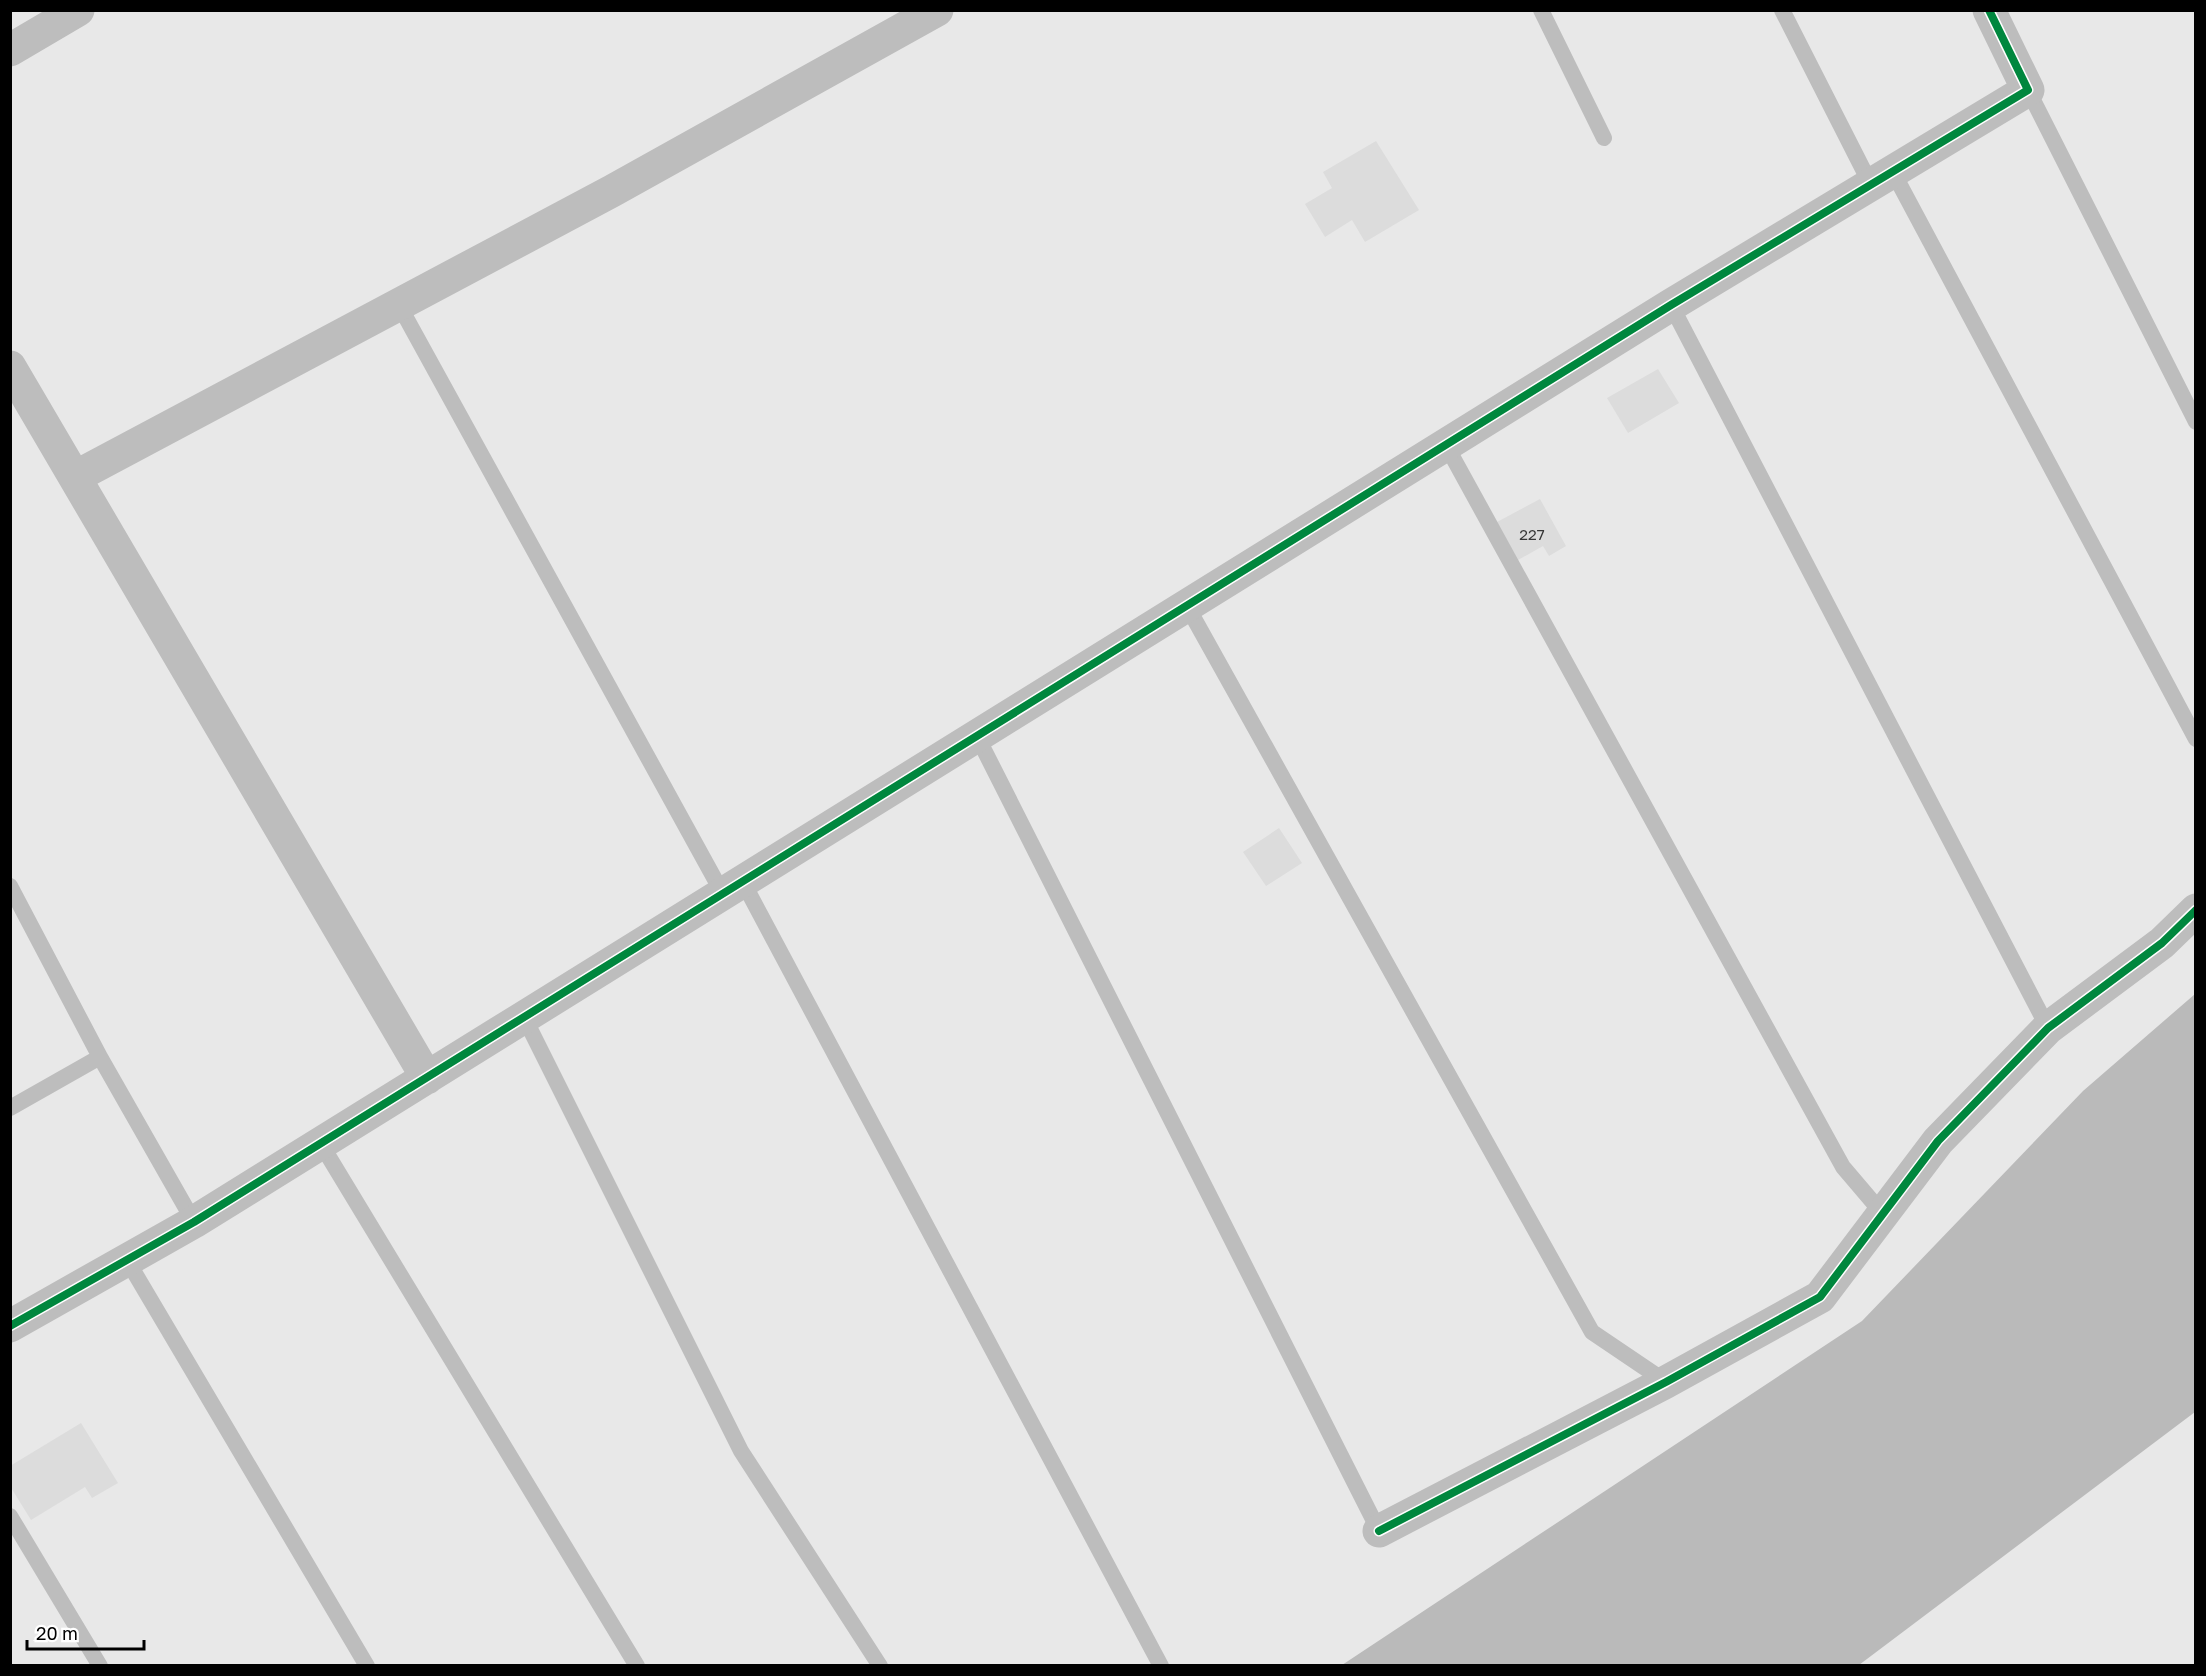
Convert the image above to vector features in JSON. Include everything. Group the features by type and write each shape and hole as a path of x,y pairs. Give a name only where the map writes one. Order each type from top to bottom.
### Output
{"street":[{"path":"10,50 78,10"},
{"path":"75,477 612,191 936,10"},
{"path":"10,1326 194,1222 1671,306 2028,90 1989,10"},
{"path":"10,367 427,1078"},
{"path":"1379,1531 1666,1382 1820,1297 1938,1142 2048,1028 2162,943 2196,910"}],"lane":[{"path":"1541,10 1604,138"},
{"path":"1782,10 1882,179 2196,739"},
{"path":"2028,90 2196,422"},
{"path":"399,304 733,888 1161,1665"},
{"path":"1671,306 2048,1028"},
{"path":"1446,445 1843,1167 1883,1214"},
{"path":"1187,606 1592,1332 1666,1382"},
{"path":"977,736 1379,1531"},
{"path":"10,886 100,1057 194,1222"},
{"path":"524,1017 741,1451 880,1665"},
{"path":"10,1108 100,1057"},
{"path":"321,1144 637,1665"},
{"path":"127,1260 367,1665"},
{"path":"10,1516 100,1665"}],"shaded area":[{"path":"11,11 2195,11 2195,1665 11,1665"},
{"path":"2195,994 2195,1412 1859,1665 1342,1665 1862,1321 2083,1091"}],"building":[{"path":"1376,141 1419,210 1365,242 1352,220 1325,237 1305,204 1332,188 1323,172"},
{"path":"1658,369 1679,403 1628,433 1607,398"},
{"path":"1540,499 1566,546 1549,556 1543,546 1518,560 1497,522"},
{"path":"1279,828 1302,863 1266,886 1243,852"},
{"path":"81,1423 118,1483 92,1498 85,1487 31,1520 10,1486 10,1466"}],"cycle path":[{"path":"10,1326 194,1222 1671,305 2028,90 1989,10"},
{"path":"1379,1531 1666,1382 1820,1297 1938,1141 2048,1028 2162,943 2196,910"}]}
